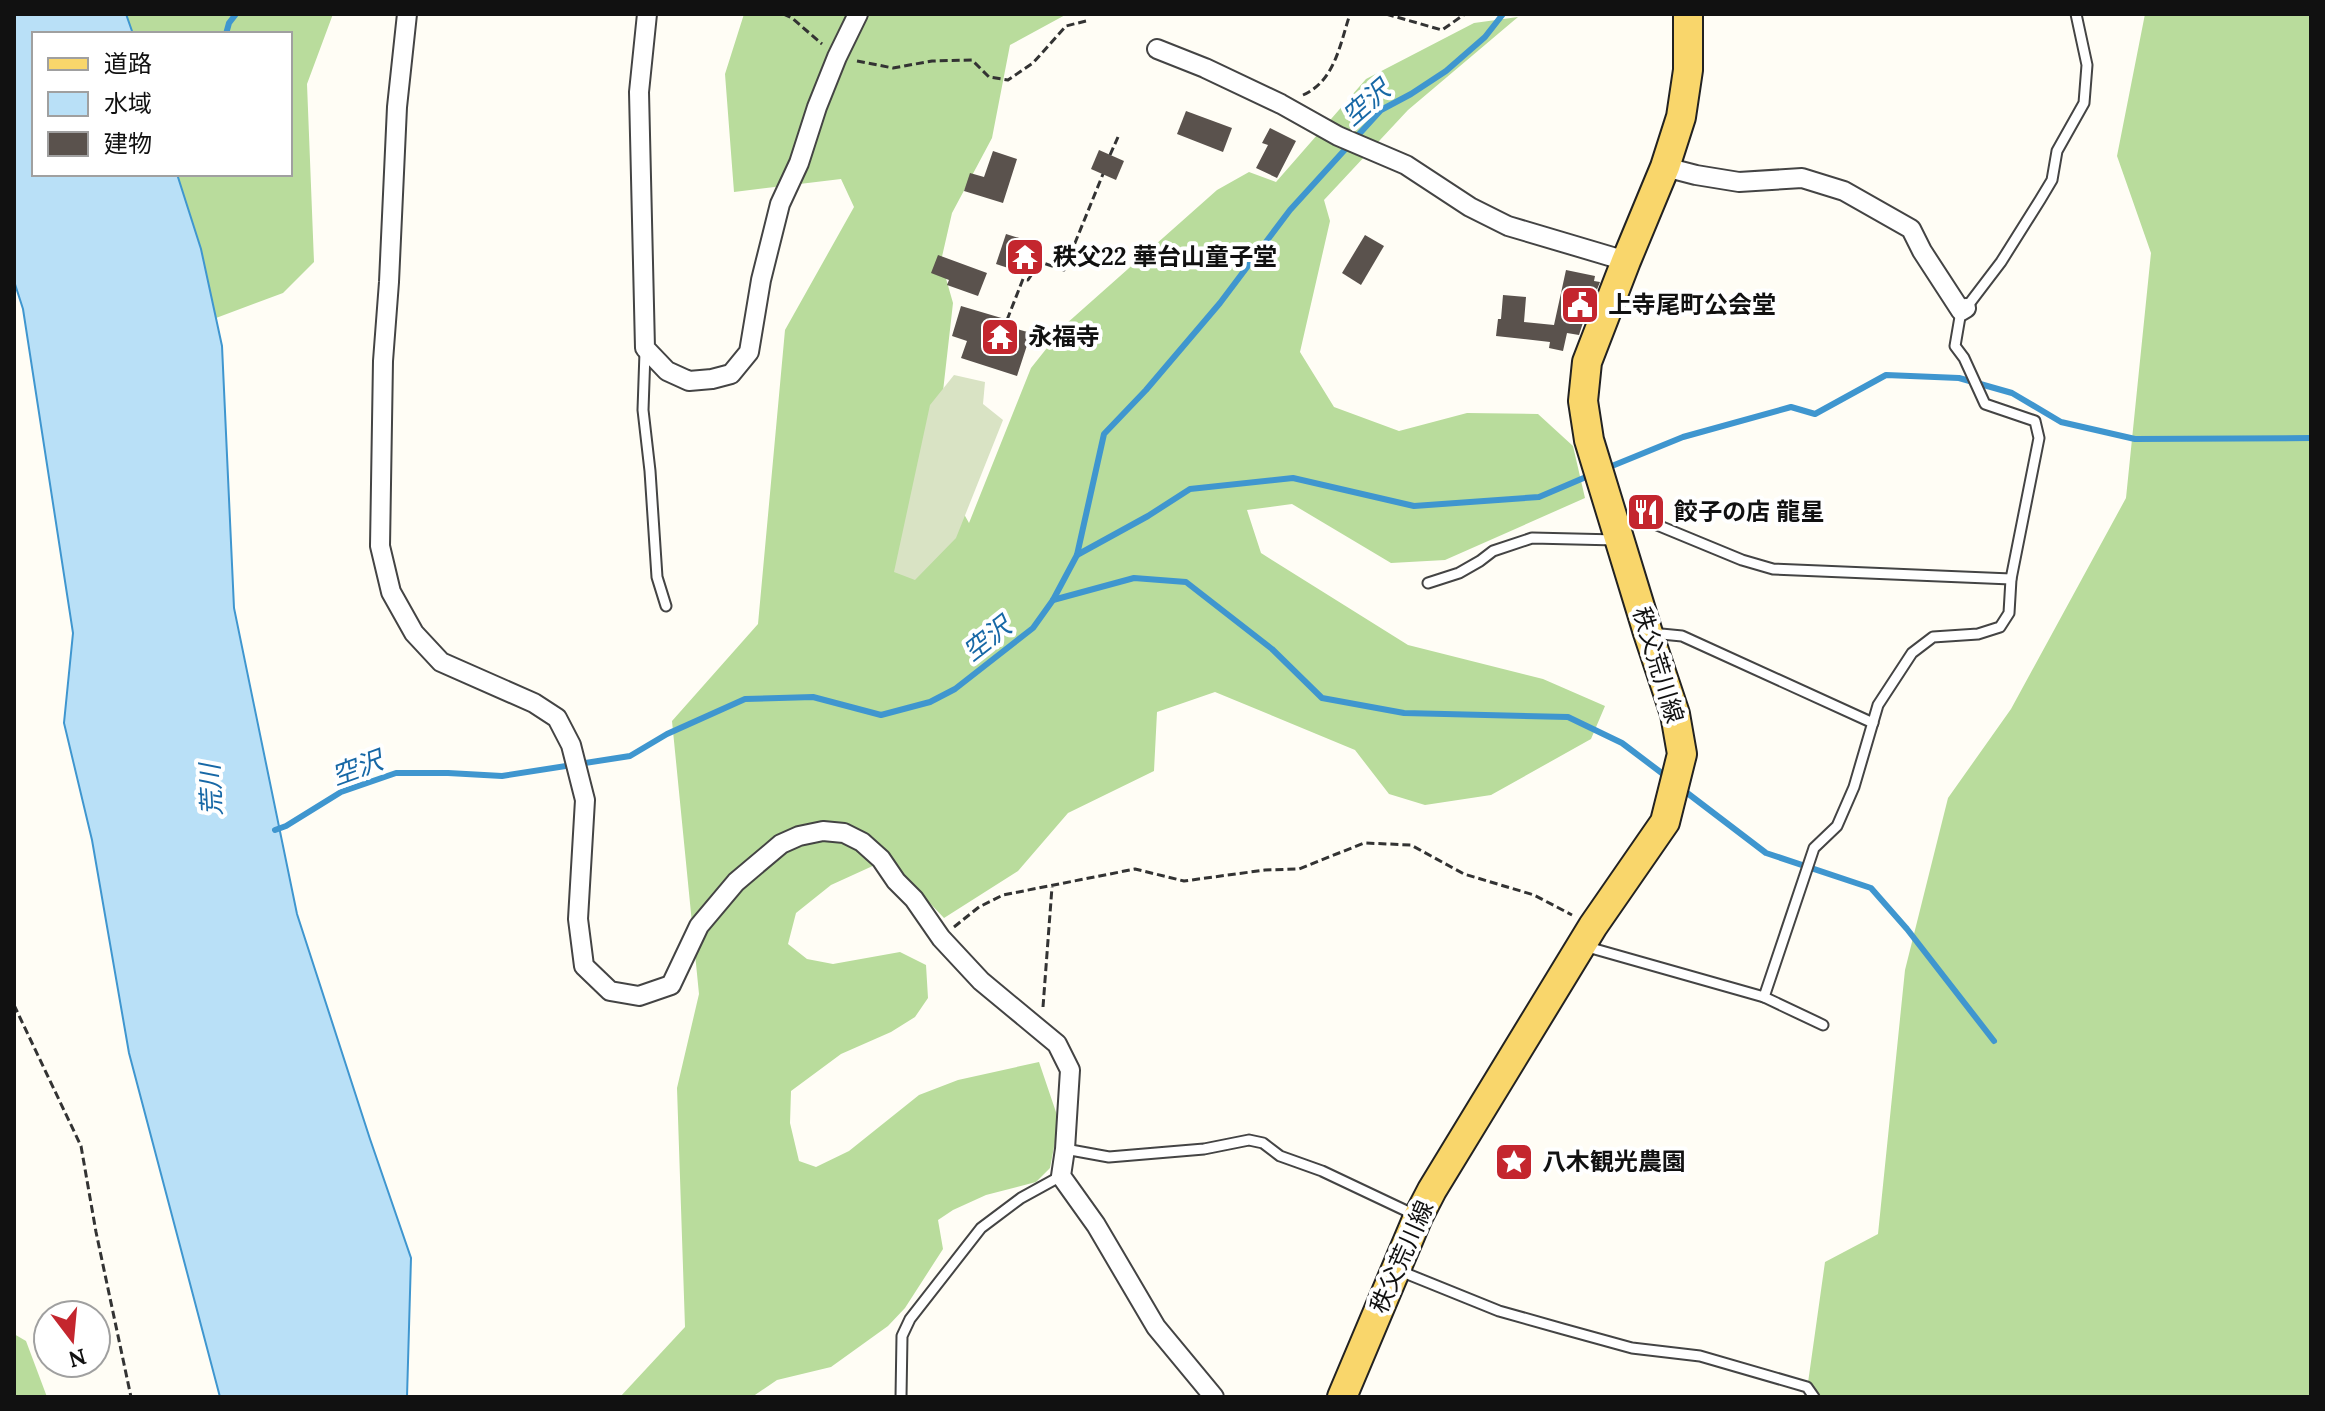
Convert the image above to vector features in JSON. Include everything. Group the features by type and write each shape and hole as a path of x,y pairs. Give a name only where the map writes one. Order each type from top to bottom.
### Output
{"main road":[{"name":"秩父荒川線","path":"1342,1397 1418,1217 1473,1119 1587,936 1665,822 1682,754 1675,714 1589,440 1583,401 1587,362 1665,167 1681,117 1688,70 1688,14"}],"street":[{"path":"407,14 397,107 383,361 380,546 391,592 414,633 441,662 534,703 557,718 571,745 585,800 578,919 584,966 610,991 639,996 671,985 699,926 736,882 781,844 823,831 844,833 862,842 881,859 941,938 981,981 1057,1044 1070,1070 1061,1176 1096,1225 1156,1327 1214,1397"},
{"path":"647,14 639,92 645,348 667,371 689,381 731,374 749,352 763,269 780,204 799,163 837,57 858,14"},
{"path":"1157,49 1205,68 1281,104 1338,136 1406,165 1470,207 1508,226 1626,261"},
{"path":"1665,167 1739,182 1802,178 1844,191 1911,229 1922,251 1963,309"}],"lane":[{"path":"1764,997 1814,848 1837,826 1854,787 1878,705 1912,653 1933,637 1978,634 2000,627 2009,613 2011,579 2039,438 2035,421 1985,404 1964,358 1955,346 1963,309 2001,262 2052,180 2057,151 2084,103 2087,65 2076,14"},
{"path":"645,348 643,410 657,577 666,606"},
{"path":"1428,583 1459,573 1493,551 1532,538 1619,534 1645,520 1742,560 1773,569 2011,579"},
{"path":"1648,633 1682,636 1873,723"},
{"path":"1587,936 1764,997 1823,1025"},
{"path":"1065,1149 1109,1157 1204,1149 1249,1140 1263,1143 1280,1156 1322,1171 1418,1217"},
{"path":"901,1397 902,1336 910,1319 981,1228 1021,1198 1061,1176"},
{"path":"1396,1269 1499,1311 1632,1348 1700,1356 1807,1387 1814,1397"}],"path":[{"path":"783,14 792,18 837,57 893,68 932,61 972,60 989,77 1008,80 1033,63 1066,26 1086,21"},
{"path":"1281,104 1316,89 1330,72 1350,14"},
{"path":"1386,14 1442,30 1465,14"},
{"path":"1110,155 1118,137"},
{"path":"1034,260 1064,270 1103,174"},
{"path":"1007,320 1023,279 1028,280 1040,262"},
{"path":"941,938 979,907 1003,895 1135,869 1184,881 1265,870 1299,869 1364,843 1411,845 1464,874 1534,895 1587,936"},
{"path":"1041,1031 1052,887"},
{"path":"14,1005 81,1146 131,1397"}],"green space":[{"path":"126,14 333,14 307,84 314,262 283,293 216,318 201,249 178,176 292,176 292,32 132,32"},
{"path":"744,14 1067,14 1010,45 992,138 952,213 941,261 953,303 935,462 969,523 1031,368 1066,324 1217,190 1249,172 1276,182 1366,79 1474,23 1518,17 1408,110 1324,200 1330,221 1300,352 1334,407 1399,431 1467,413 1538,414 1573,446 1585,498 1445,560 1391,563 1292,504 1247,510 1261,553 1408,645 1543,679 1605,706 1591,739 1491,795 1425,805 1389,794 1355,750 1215,692 1157,712 1154,771 1068,813 1018,871 944,918 888,859 831,885 796,913 788,944 807,959 833,964 900,952 926,965 928,998 915,1017 891,1032 841,1054 791,1091 790,1123 799,1161 816,1167 849,1151 919,1095 958,1080 1039,1062 1059,1121 1050,1168 1036,1182 986,1195 938,1220 943,1249 905,1308 888,1326 831,1367 777,1380 752,1397 620,1397 685,1327 677,1088 699,994 672,721 758,624 785,330 854,207 841,179 734,192 725,74"},
{"path":"2145,14 2311,14 2311,1397 1806,1397 1825,1262 1878,1234 1905,970 1948,798 2011,709 2126,498 2151,253 2117,156"},
{"path":"954,375 985,382 983,404 1003,420 956,538 915,580 894,572 930,405"},
{"path":"14,1334 26,1341 32,1357 32,1379 40,1379 47,1397 14,1397"}],"water":[{"name":"荒川","path":"14,14 126,14 132,32 32,32 32,176 178,176 201,249 222,346 234,608 297,914 411,1258 407,1397 220,1397 129,1053 92,840 64,723 73,633 23,309 14,281"}],"building":[{"path":"1186,111 1232,128 1223,152 1177,134"},
{"path":"1270,128 1296,141 1277,178 1256,168 1268,145 1262,143"},
{"path":"1099,150 1124,161 1116,180 1091,169"},
{"path":"993,151 1017,159 1003,203 964,191 970,173 984,177"},
{"path":"1006,234 1039,244 1029,275 996,264"},
{"path":"1365,235 1384,246 1361,285 1342,273"},
{"path":"938,255 987,273 978,296 947,285 949,280 931,273"},
{"path":"1566,270 1595,276 1594,281 1600,282 1579,335 1567,333 1563,351 1549,348 1550,342 1496,336 1503,295 1526,297 1524,322 1554,325"},
{"path":"961,306 1015,322 1013,328 1031,333 1017,376 961,358 967,341 952,336"}],"waterway":[{"path":"227,32 236,14"},
{"name":"空沢","path":"275,830 341,792 396,773 502,776 630,756 667,734 745,699 813,697 881,715 930,702 955,689 1033,628 1053,600 1077,555 1104,434 1220,303 1290,210 1381,110 1446,71 1485,37 1503,14"},
{"path":"1607,468 1683,437 1791,407 1815,414 1886,375 1959,378 2012,393 2061,422 2135,439 2311,438"},
{"path":"1077,555 1190,489 1293,478 1414,506 1539,497 1593,474"},
{"path":"1053,600 1134,578 1186,582 1272,649 1322,698 1404,713 1568,717 1622,743 1667,777"},
{"path":"1682,789 1766,853 1871,888 1994,1041"}],"place":[{"name":"秩父22 華台山童子堂","path":"1025,257"},
{"name":"上寺尾町公会堂","path":"1580,305"},
{"name":"永福寺","path":"1000,337"},
{"name":"餃子の店 龍星","path":"1646,512"},
{"name":"八木観光農園","path":"1514,1162"}]}
